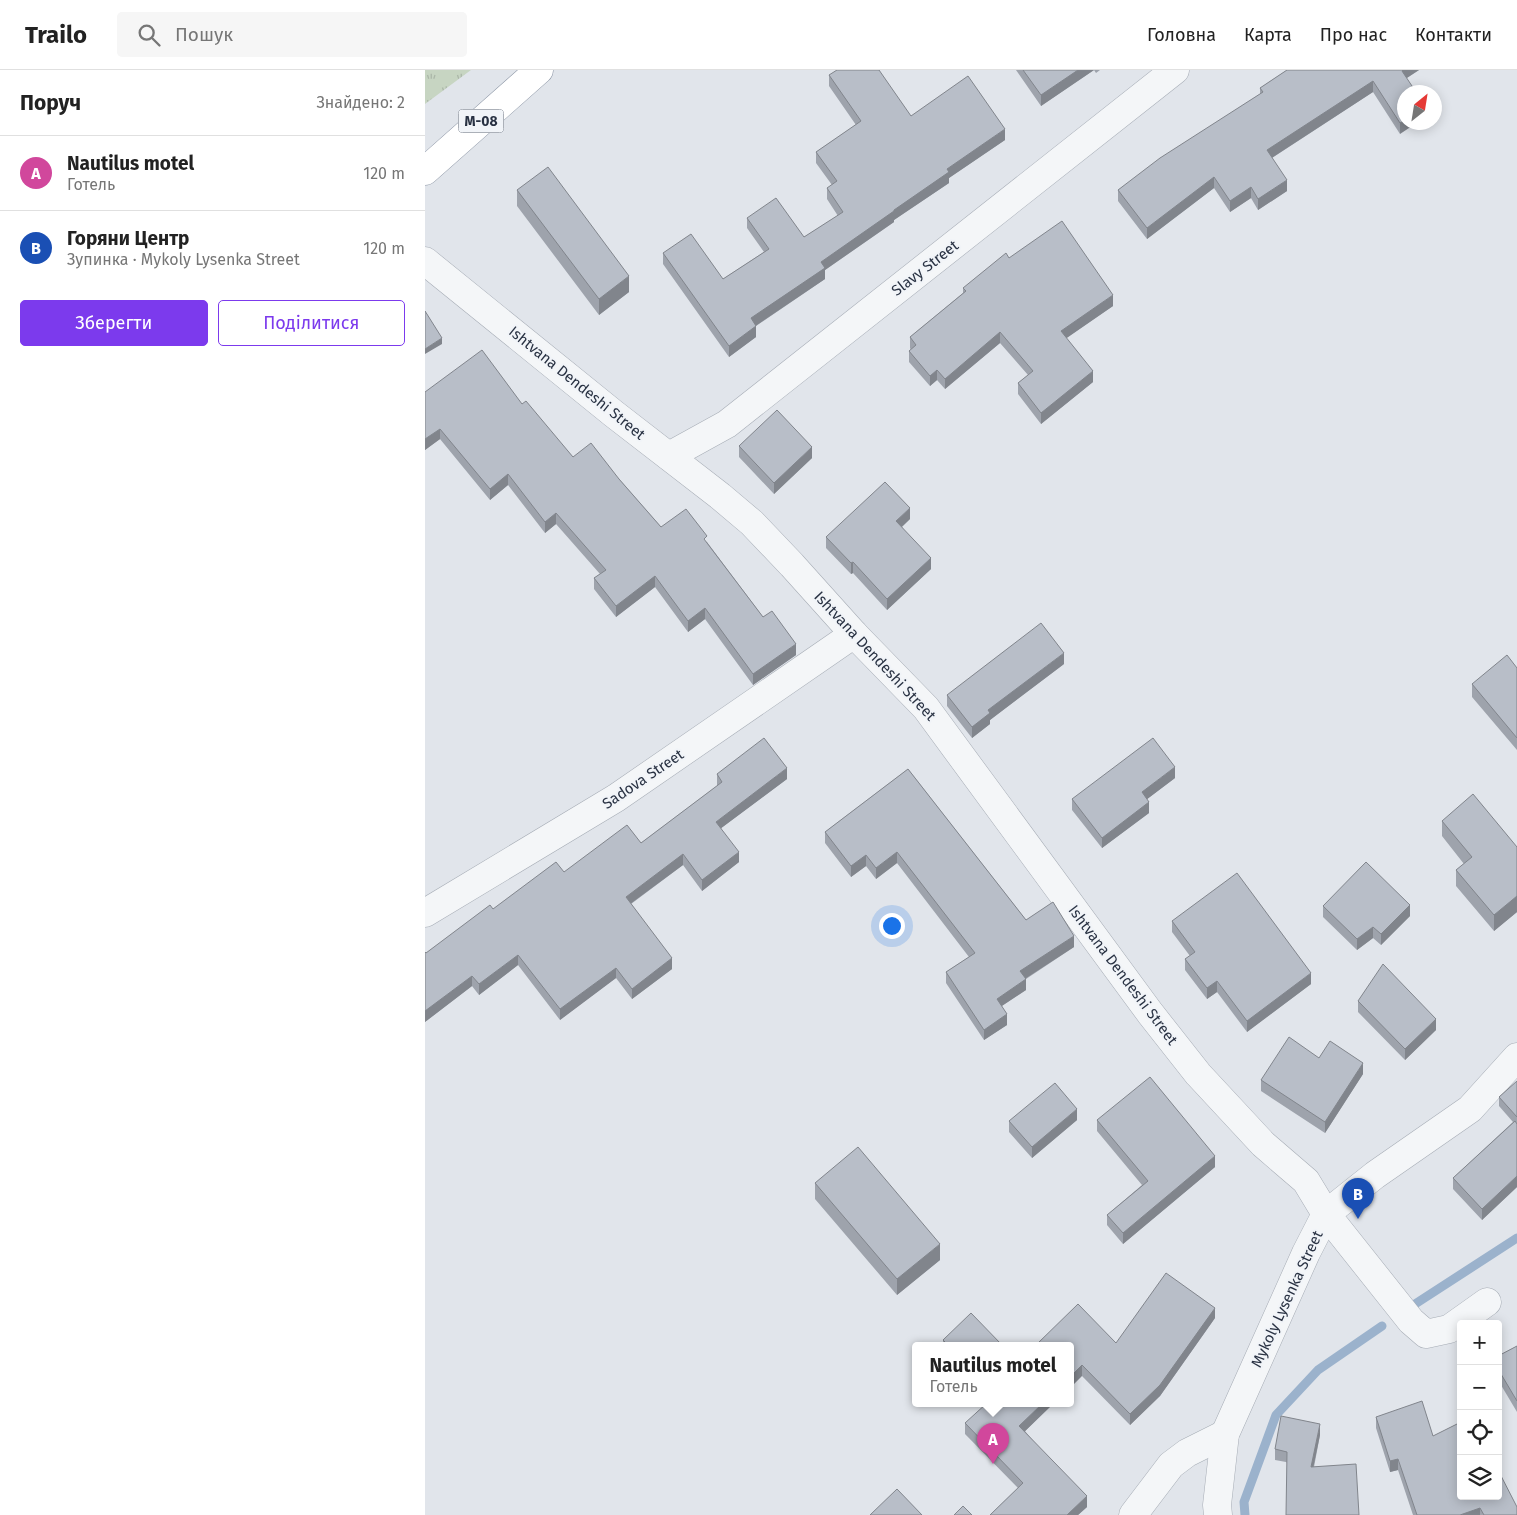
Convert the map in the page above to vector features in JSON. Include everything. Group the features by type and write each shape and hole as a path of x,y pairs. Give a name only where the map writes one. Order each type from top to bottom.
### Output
{"highway":[{"name":"М-08","path":"425,171 539,70"}],"street":[{"name":"Slavy Street","path":"669,456 727,424 1175,70"},
{"name":"Ishtvana Dendeshi Street","path":"425,261 752,523 926,708 1149,1013 1198,1074 1263,1144 1306,1181 1326,1214"},
{"name":"Sadova Street","path":"425,913 616,798 855,634"},
{"path":"1326,1214 1375,1175 1470,1109 1517,1057"},
{"name":"Mykoly Lysenka Street","path":"1218,1515 1217,1505 1225,1434 1306,1253 1326,1214 1411,1321 1425,1334 1449,1329 1487,1302"},
{"path":"1133,1515 1171,1464 1187,1453 1225,1434"}],"green space":[{"path":"425,70 471,70 425,104"}],"building":[{"path":"837,70 879,70 911,116 968,76 1005,129 947,169 949,172 821,262 825,268 751,318 756,326 729,346 663,253 691,234 723,279 769,249 747,218 776,198 804,237 843,212 827,188 837,181 816,152 861,121 829,75"},
{"path":"1023,70 1078,70 1041,95"},
{"path":"1287,70 1403,70 1411,85 1397,85 1397,118 1373,81 1267,150 1287,180 1258,199 1251,187 1230,201 1214,177 1147,228 1118,190 1160,158 1263,92 1260,88"},
{"path":"548,167 629,276 599,299 517,190"},
{"path":"1062,221 1113,295 1061,331 1093,371 1041,413 1018,383 1033,371 1000,332 945,379 937,370 930,376 909,351 916,345 910,337 966,291 963,288 1006,253 1009,258"},
{"path":"425,311 442,338 425,349"},
{"path":"482,350 522,404 526,401 573,457 591,443 619,479 661,527 686,509 707,536 704,539 763,617 772,611 796,644 753,674 705,608 688,621 655,576 616,606 594,578 606,570 556,513 545,522 508,474 490,489 440,429 425,439 425,392"},
{"path":"777,410 812,447 774,483 739,446"},
{"path":"885,482 910,508 896,521 931,558 887,599 853,562 851,563 826,537"},
{"path":"1041,623 1064,653 988,710 990,713 972,727 947,695"},
{"path":"1507,655 1517,668 1517,738 1472,684"},
{"path":"764,738 787,768 716,822 739,852 702,880 683,854 626,897 672,958 632,989 616,968 560,1009 518,955 479,984 472,976 425,1011 425,952 490,905 493,909 556,862 564,872 627,825 641,843 722,782 717,774"},
{"path":"1153,738 1175,767 1142,792 1149,802 1102,838 1072,799"},
{"path":"908,769 1026,920 1053,902 1074,936 1020,971 1026,979 997,999 1007,1014 984,1030 946,972 975,953 897,852 876,868 866,855 851,866 825,832"},
{"path":"1473,794 1517,847 1517,896 1494,915 1456,870 1472,857 1442,821"},
{"path":"1366,862 1410,905 1381,934 1373,927 1357,939 1323,906"},
{"path":"1237,873 1311,973 1247,1021 1217,981 1207,988 1185,959 1195,952 1172,921"},
{"path":"1383,964 1436,1019 1405,1049 1358,1001"},
{"path":"1289,1037 1319,1058 1330,1041 1363,1063 1325,1122 1261,1080"},
{"path":"1150,1077 1215,1156 1123,1233 1107,1215 1148,1181 1097,1120"},
{"path":"1517,1081 1517,1117 1499,1097"},
{"path":"1055,1083 1077,1109 1032,1147 1009,1121"},
{"path":"1515,1121 1517,1124 1517,1176 1482,1209 1453,1178"},
{"path":"858,1147 940,1244 897,1279 815,1183"},
{"path":"1166,1273 1215,1308 1160,1385 1130,1414 1082,1365 1074,1373 1074,1342 1039,1342 1078,1304 1116,1343"},
{"path":"971,1313 999,1342 945,1342 943,1340"},
{"path":"1517,1346 1517,1401 1502,1376 1502,1354"},
{"path":"1422,1401 1433,1436 1457,1424 1457,1500 1502,1500 1502,1478 1517,1507 1517,1515 1484,1515 1480,1508 1460,1515 1417,1515 1398,1459 1390,1461 1376,1417"},
{"path":"983,1407 1039,1407 1019,1426 1087,1496 1067,1515 990,1515 1023,1483 965,1423"},
{"path":"1281,1416 1320,1424 1311,1467 1356,1464 1359,1515 1286,1515 1287,1452 1275,1449"},
{"path":"897,1489 922,1515 870,1515"},
{"path":"963,1506 972,1515 954,1515"}],"waterway":[{"path":"1412,1306 1517,1238"},
{"path":"1245,1515 1244,1502 1276,1415 1318,1370 1382,1326"}],"place":[{"name":"Горяни Центр","path":"1358,1219"},
{"name":"Nautilus motel","path":"993,1464"}]}
